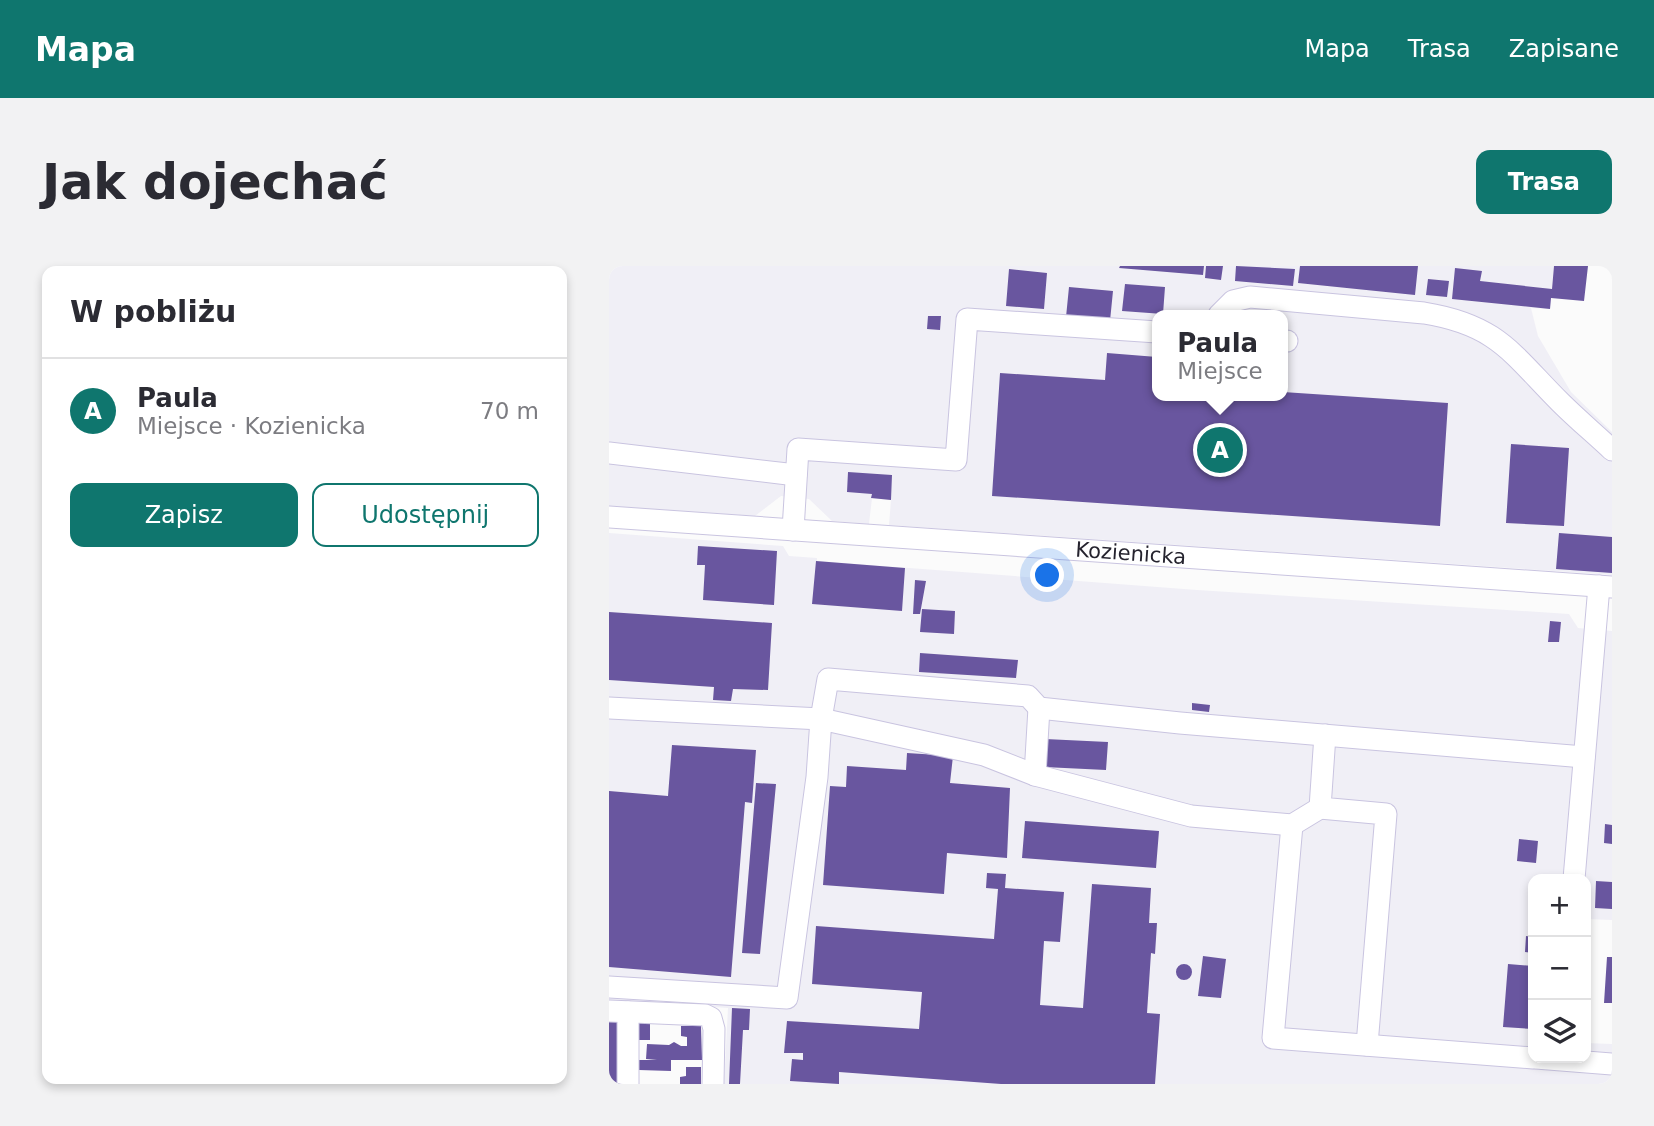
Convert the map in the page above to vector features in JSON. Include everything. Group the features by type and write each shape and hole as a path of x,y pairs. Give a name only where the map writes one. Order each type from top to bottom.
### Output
{"street":[{"path":"1224,310 1233,301 1250,297 1424,313 1480,329 1508,347 1560,402 1612,450"},
{"path":"793,530 798,449 956,460 967,319 1152,332"},
{"path":"609,453 796,475"},
{"name":"Kozienicka","path":"609,517 1606,587"},
{"path":"1574,874 1584,757 1606,587"},
{"path":"609,987 787,998 828,679 1028,696 1039,708 1584,757"},
{"path":"609,708 821,719 984,755 1035,775 1191,816 1292,825 1319,808 1386,814 1367,1045"},
{"path":"1035,775 1039,708"},
{"path":"1319,808 1325,735"},
{"path":"1292,825 1273,1038 1528,1058"},
{"path":"628,1084 619,1012 705,1015 711,1018 715,1029 713,1084"},
{"path":"1591,1062 1612,1064"}],"shaded area":[{"path":"609,266 1554,266 1550,309 1531,308 1538,336 1571,392 1612,432 1612,575 889,525 891,500 872,498 869,524 832,521 809,499 781,496 755,516 609,506"},
{"path":"609,533 783,546 789,556 817,558 817,561 1197,590 1569,614 1578,628 1612,631 1612,920 1591,919 1591,874 1528,874 1528,1063 1591,1063 1591,1043 1612,1044 1612,1084 724,1084 728,1008 609,1000"}],"building":[{"path":"1204,266 1203,275 1119,268"},
{"path":"1206,266 1223,266 1221,280 1205,278"},
{"path":"1236,266 1295,269 1293,286 1235,281"},
{"path":"1300,266 1418,266 1415,295 1298,283"},
{"path":"1554,266 1588,266 1584,301 1551,298 1550,309 1452,299 1455,268 1482,271 1480,281 1552,289"},
{"path":"1009,269 1047,273 1044,309 1006,306"},
{"path":"1428,279 1449,281 1447,297 1426,295"},
{"path":"1125,284 1165,287 1163,310 1152,310 1152,313 1122,311"},
{"path":"1069,287 1113,291 1110,321 1066,317"},
{"path":"928,316 941,316 940,330 927,329"},
{"path":"1107,353 1152,357 1152,401 1288,401 1288,392 1448,403 1440,526 992,496 1000,373 1105,380"},
{"path":"1511,444 1569,448 1564,526 1506,523"},
{"path":"848,472 892,475 891,500 871,498 872,494 847,492"},
{"path":"1559,533 1612,537 1612,573 1556,569"},
{"path":"698,546 777,551 774,605 703,600 705,565 697,565"},
{"path":"816,561 905,568 902,611 812,604"},
{"path":"915,580 926,581 920,614 913,614"},
{"path":"922,609 955,611 954,634 920,632"},
{"path":"609,612 772,623 768,690 733,689 731,701 713,700 714,687 609,680"},
{"path":"1550,621 1561,622 1559,642 1548,642"},
{"path":"920,653 1018,660 1016,678 919,672"},
{"path":"1192,703 1210,705 1209,712 1192,710"},
{"path":"1045,739 1108,742 1106,770 1044,767"},
{"path":"672,745 756,750 752,803 745,802 731,977 609,967 609,791 668,796"},
{"path":"907,753 953,756 950,783 1010,788 1007,858 947,853 944,894 823,885 830,786 846,787 847,766 906,770"},
{"path":"756,783 776,784 760,954 742,953"},
{"path":"1025,821 1159,831 1156,868 1022,858"},
{"path":"1605,824 1612,825 1612,844 1604,843"},
{"path":"1519,839 1538,841 1536,863 1517,861"},
{"path":"987,873 1006,874 1005,888 1064,892 1060,942 1044,941 1040,1005 1083,1008 1092,884 1151,888 1149,923 1157,923 1155,954 1151,953 1147,1013 1160,1014 1155,1084 1001,1084 839,1072 839,1084 790,1081 792,1059 803,1060 803,1053 784,1053 787,1021 919,1029 922,992 812,984 816,926 994,939 998,889 986,888"},
{"path":"1596,881 1612,882 1612,909 1595,908"},
{"path":"1526,936 1528,952 1525,952"},
{"path":"1203,956 1226,959 1221,998 1198,996"},
{"path":"1607,957 1612,957 1612,1003 1604,1003"},
{"path":"1184,964 1190,966 1190,978 1184,980 1178,978 1176,972 1178,966"},
{"path":"1508,964 1528,966 1528,1029 1503,1027"},
{"path":"732,1008 750,1009 749,1030 743,1030 740,1084 729,1084"},
{"path":"609,1019 620,1019 621,1084 609,1084"},
{"path":"637,1023 650,1023 650,1040 636,1040"},
{"path":"681,1026 701,1026 702,1060 671,1060 671,1071 639,1070 639,1060 657,1060 646,1059 647,1044 669,1045 674,1042 687,1046 687,1037 681,1036"},
{"path":"686,1067 701,1067 701,1084 680,1084 680,1077 686,1076"}],"place":[{"name":"Paula","path":"1220,450"}]}
